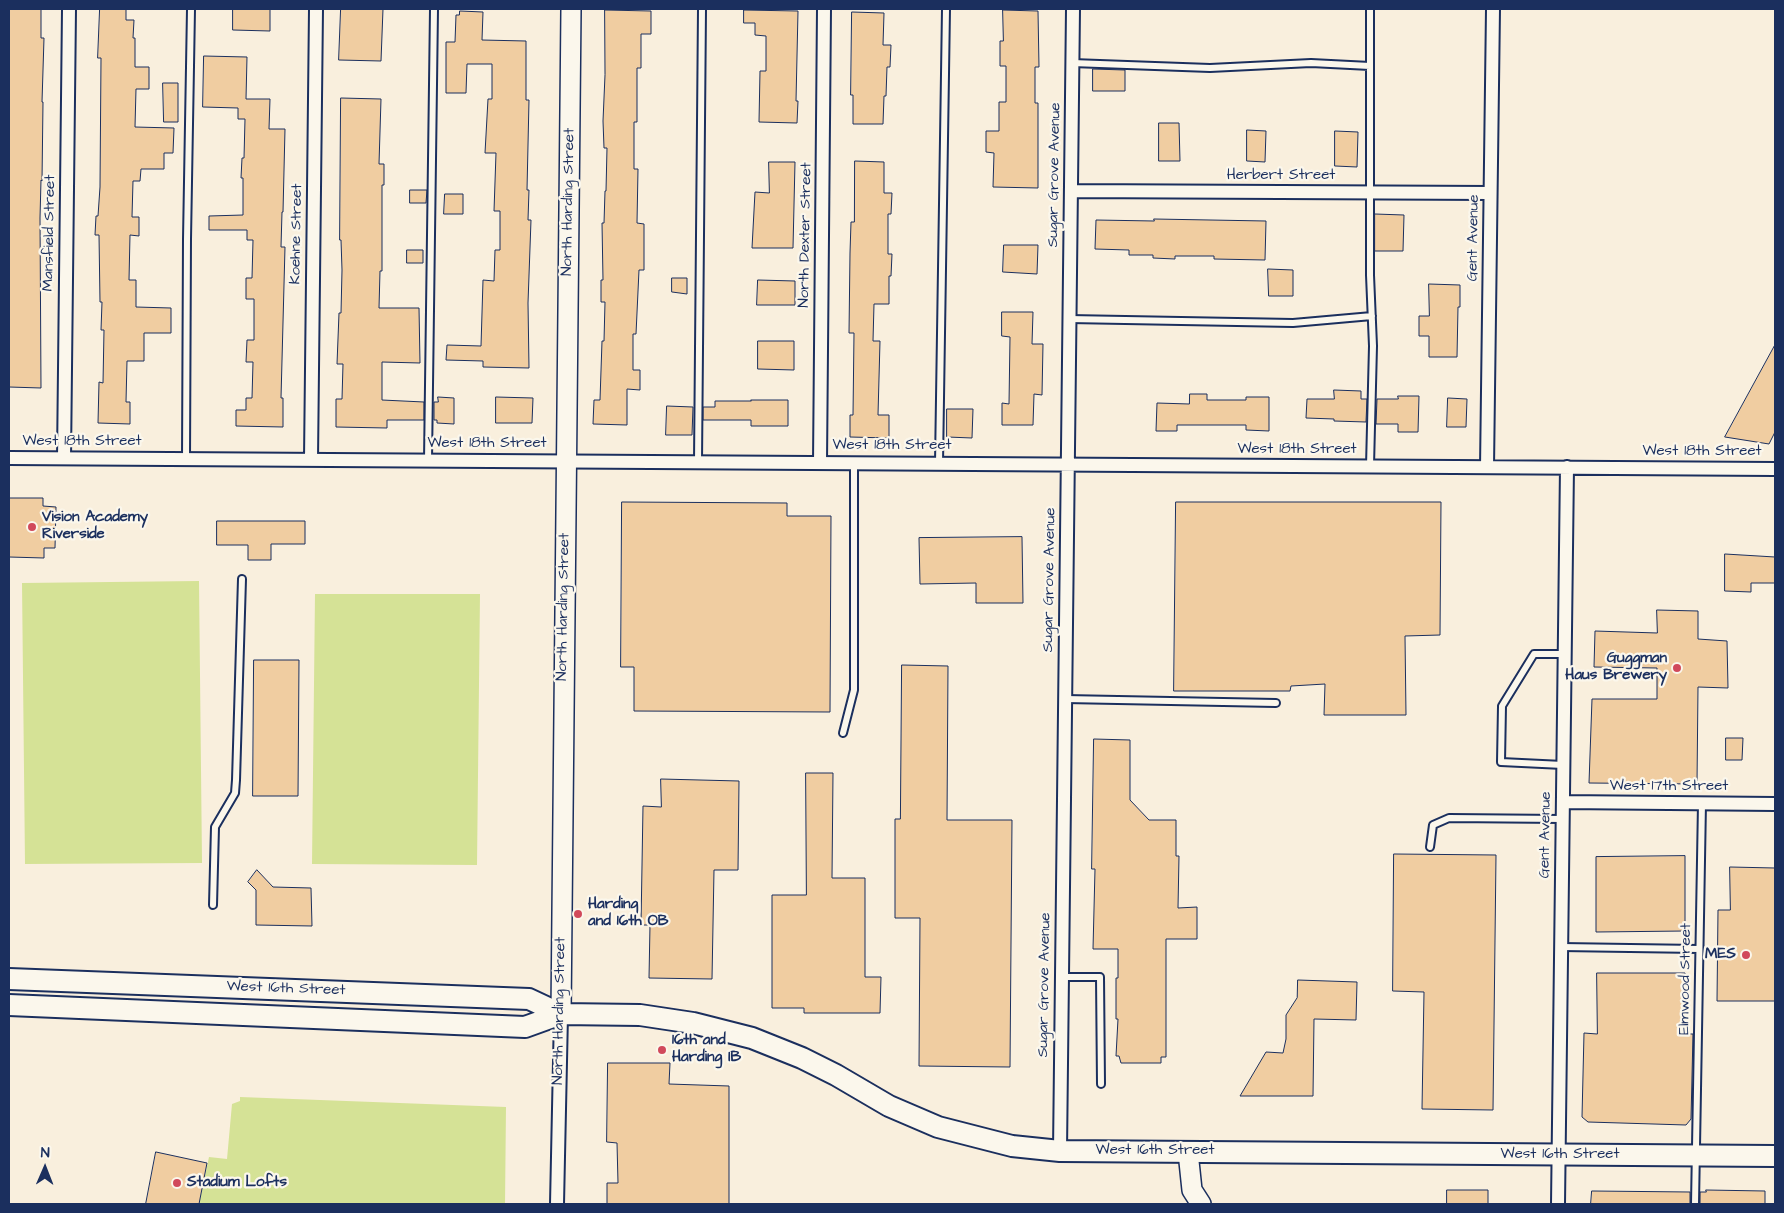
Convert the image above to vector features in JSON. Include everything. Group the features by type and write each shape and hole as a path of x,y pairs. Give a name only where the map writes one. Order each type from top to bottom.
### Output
{"main road":[{"name":"West 16th Street","path":"9,979 528,999 561,1014"},
{"name":"West 16th Street","path":"9,1005 525,1027 561,1014 648,1016 693,1023 752,1038 819,1066 882,1102 924,1122 997,1143 1060,1151 1558,1156 1775,1156"}],"street":[{"name":"Mansfield Street","path":"64,458 69,9"},
{"name":"Koehne Street","path":"311,460 316,9"},
{"name":"North Harding Street","path":"557,1204 561,1014 571,9"},
{"name":"North Dexter Street","path":"820,462 824,9"},
{"name":"Sugar Grove Avenue","path":"1060,1151 1073,9"},
{"name":"Gent Avenue","path":"1487,467 1492,9"},
{"name":"Herbert Street","path":"1071,191 1490,193"},
{"name":"West 18th Street","path":"9,458 1775,468"},
{"name":"Gent Avenue","path":"1558,1204 1567,467"},
{"name":"West 17th Street","path":"1563,802 1775,804"},
{"path":"1188,1152 1192,1190 1201,1204"}],"lane":[{"path":"186,459 187,210 191,9"},
{"path":"428,460 434,9"},
{"path":"698,461 702,9"},
{"path":"939,463 946,9"},
{"path":"1370,9 1370,275 1373,346 1370,466"},
{"path":"1072,63 1210,68 1311,63 1370,66"},
{"path":"1069,319 1293,324 1372,316"},
{"path":"843,733 854,690 854,462"},
{"path":"213,905 215,828 235,793 242,579"},
{"path":"1564,765 1501,762 1501,753 1502,706 1534,654 1565,654"},
{"path":"1065,699 1276,703"},
{"name":"Elmwood Street","path":"1695,1204 1702,803"},
{"path":"1430,847 1432,825 1449,818 1563,819"},
{"path":"1561,947 1699,948"},
{"path":"1062,977 1100,977 1102,1084"}],"green space":[{"path":"199,581 202,863 25,864 22,583"},
{"path":"315,594 480,594 477,865 312,864"},
{"path":"240,1097 506,1107 505,1204 199,1204 209,1157 227,1159 232,1104 240,1101"}],"building":[{"path":"9,9 41,9 41,38 44,38 40,218 41,388 9,387"},
{"path":"100,9 126,9 126,20 134,20 135,67 149,67 149,89 136,89 135,127 174,128 173,153 164,153 164,169 141,169 140,181 133,181 132,217 139,217 139,236 130,235 129,280 136,280 136,307 171,308 171,333 144,333 144,361 127,361 126,402 130,402 130,424 98,423 99,382 103,383 104,330 101,330 102,302 100,302 99,235 95,235 100,187 101,58 98,58"},
{"path":"233,9 270,9 270,31 233,30"},
{"path":"341,9 383,9 381,61 339,60"},
{"path":"605,10 651,11 651,34 641,34 641,68 637,68 637,122 634,122 634,169 638,169 637,223 644,224 644,270 639,270 636,334 633,334 633,370 640,370 640,390 627,389 627,425 593,424 594,400 600,400 602,341 604,341 605,302 601,302 601,280 603,280 602,223 604,223 607,148 604,148 603,121"},
{"path":"744,10 798,11 797,123 759,122 760,71 766,71 766,36 755,35 755,23 744,23"},
{"path":"1003,10 1038,11 1039,67 1035,67 1035,103 1038,103 1038,188 993,187 994,153 986,152 986,131 999,131 999,102 1006,102 1006,66 1000,66 1000,41 1003,41"},
{"path":"460,11 483,12 482,40 526,41 526,100 529,100 527,190 529,190 528,220 531,220 528,303 529,368 483,367 483,361 446,360 447,345 481,346 483,280 494,281 495,250 500,250 500,211 494,211 496,153 485,153 488,99 492,99 492,64 467,64 466,93 446,93 446,42 455,42 456,15 459,15"},
{"path":"852,12 884,13 883,45 891,45 890,67 887,67 886,96 884,96 883,124 853,124 853,95 851,95"},
{"path":"204,56 247,57 246,99 270,99 269,129 285,129 281,247 285,247 281,398 283,398 283,427 236,426 236,410 246,410 246,398 252,398 253,362 246,362 247,340 254,340 254,299 246,299 246,278 252,278 253,240 247,240 247,230 209,230 209,216 243,215 243,178 241,178 242,158 244,158 245,119 238,119 238,108 203,107"},
{"path":"1093,69 1125,70 1125,91 1093,91"},
{"path":"163,83 178,83 178,122 164,122"},
{"path":"341,98 381,99 379,164 384,164 384,185 382,185 382,271 380,271 379,308 419,308 420,363 382,362 382,400 424,402 424,420 387,420 387,428 336,427 336,399 342,399 343,364 337,364 342,270 340,240"},
{"path":"1159,123 1179,123 1180,161 1159,161"},
{"path":"1247,130 1266,131 1265,162 1247,161"},
{"path":"1335,131 1358,132 1357,167 1335,166"},
{"path":"855,161 884,162 884,193 892,193 891,214 888,214 888,254 892,254 891,276 889,276 889,304 874,304 873,341 880,341 878,415 889,415 889,438 850,437 850,415 853,415 854,333 849,333 850,253 851,222 854,222"},
{"path":"769,162 795,162 793,248 752,248 755,192 769,193"},
{"path":"410,190 427,190 426,203 410,203"},
{"path":"445,194 463,194 463,214 444,214"},
{"path":"1375,214 1404,215 1403,251 1375,251"},
{"path":"1154,219 1266,221 1265,260 1214,259 1214,256 1175,256 1175,259 1153,258 1153,255 1129,255 1129,250 1095,249 1096,220 1154,221"},
{"path":"1004,245 1038,245 1037,274 1003,272"},
{"path":"407,250 423,250 423,263 407,263"},
{"path":"1268,269 1293,270 1293,296 1269,296"},
{"path":"672,278 687,278 687,294 672,292"},
{"path":"758,280 795,281 795,305 757,305"},
{"path":"1429,284 1460,285 1457,357 1429,357 1429,336 1419,336 1419,316 1429,316"},
{"path":"1002,312 1033,312 1032,344 1043,344 1042,395 1034,394 1033,425 1002,425 1002,403 1009,404 1010,337 1002,336"},
{"path":"758,341 794,341 794,370 758,369"},
{"path":"1775,345 1775,432 1769,444 1725,437"},
{"path":"1334,390 1361,391 1361,399 1367,399 1366,422 1306,418 1307,399 1334,399"},
{"path":"1190,394 1207,394 1207,400 1246,400 1246,397 1269,397 1269,431 1246,430 1246,425 1177,425 1177,431 1156,431 1157,403 1189,404"},
{"path":"1398,396 1419,396 1418,432 1398,432 1398,424 1376,424 1377,399 1398,399"},
{"path":"438,397 454,398 454,424 437,423 437,420 434,420 434,402 438,402"},
{"path":"496,397 533,398 532,423 496,423"},
{"path":"1448,398 1467,399 1466,427 1447,427"},
{"path":"788,400 788,426 751,426 751,420 703,420 703,407 715,407 715,401"},
{"path":"667,406 693,407 692,435 666,435"},
{"path":"947,409 973,409 972,438 947,437"},
{"name":"Vision Academy Riverside","path":"9,498 43,498 43,506 56,507 55,548 44,548 44,558 9,557"},
{"path":"622,502 787,503 787,516 831,516 830,712 634,711 634,667 621,667"},
{"path":"1176,502 1441,502 1440,635 1405,636 1406,715 1324,715 1325,684 1291,686 1290,691 1174,691"},
{"path":"217,521 305,521 305,544 271,544 271,560 248,560 248,545 217,545"},
{"path":"1022,537 1023,603 976,603 976,583 920,584 919,538"},
{"path":"1725,554 1775,557 1775,583 1751,583 1751,592 1725,591"},
{"name":"Guggman Haus Brewery","path":"1657,610 1698,611 1698,639 1727,641 1728,688 1698,687 1697,784 1589,783 1592,699 1657,699 1657,668 1594,667 1595,631 1657,633"},
{"path":"254,660 299,660 298,796 253,796"},
{"path":"902,665 948,666 947,820 1012,820 1010,1067 919,1066 920,918 895,918 895,819 900,819"},
{"path":"1726,738 1743,738 1742,760 1726,760"},
{"path":"1094,739 1130,740 1130,800 1149,820 1176,820 1176,856 1179,856 1178,908 1197,907 1197,939 1166,939 1166,1057 1161,1057 1161,1063 1121,1063 1119,1056 1116,1056 1118,949 1093,949 1095,869 1092,869"},
{"path":"806,773 833,773 832,878 865,878 865,977 881,977 880,1013 804,1013 804,1008 772,1008 772,895 806,895"},
{"path":"661,779 739,781 738,870 714,870 712,979 649,978 650,925 641,925 643,806 661,807"},
{"path":"1394,854 1496,855 1493,1110 1422,1109 1424,992 1393,991"},
{"path":"1685,856 1685,931 1596,932 1596,857"},
{"name":"MES","path":"1730,867 1775,868 1775,1001 1717,1001 1718,910 1730,910"},
{"path":"257,870 273,887 311,888 312,926 256,925 256,890 248,882"},
{"path":"1597,973 1685,973 1685,1034 1693,1034 1691,1119 1686,1125 1588,1122 1582,1117 1584,1033 1597,1034"},
{"path":"1298,980 1357,982 1356,1020 1314,1019 1313,1096 1240,1096 1266,1052 1283,1053 1286,1039 1286,1015 1297,998"},
{"path":"608,1063 670,1063 669,1084 729,1086 729,1204 607,1204 607,1183 618,1183 617,1143 607,1142"},
{"name":"Stadium Lofts","path":"156,1152 207,1163 199,1204 146,1204"},
{"path":"1447,1190 1488,1190 1488,1204 1447,1204"},
{"path":"1706,1190 1765,1191 1765,1204 1700,1204 1700,1192 1706,1192"},
{"path":"1592,1191 1690,1192 1690,1204 1591,1204"}],"place":[{"name":"Vision Academy Riverside","path":"32,527"},
{"name":"Guggman Haus Brewery","path":"1677,668"},
{"name":"Harding and 16th OB","path":"578,914"},
{"name":"MES","path":"1746,955"},
{"name":"16th and Harding IB","path":"662,1050"},
{"name":"Stadium Lofts","path":"177,1183"}]}
